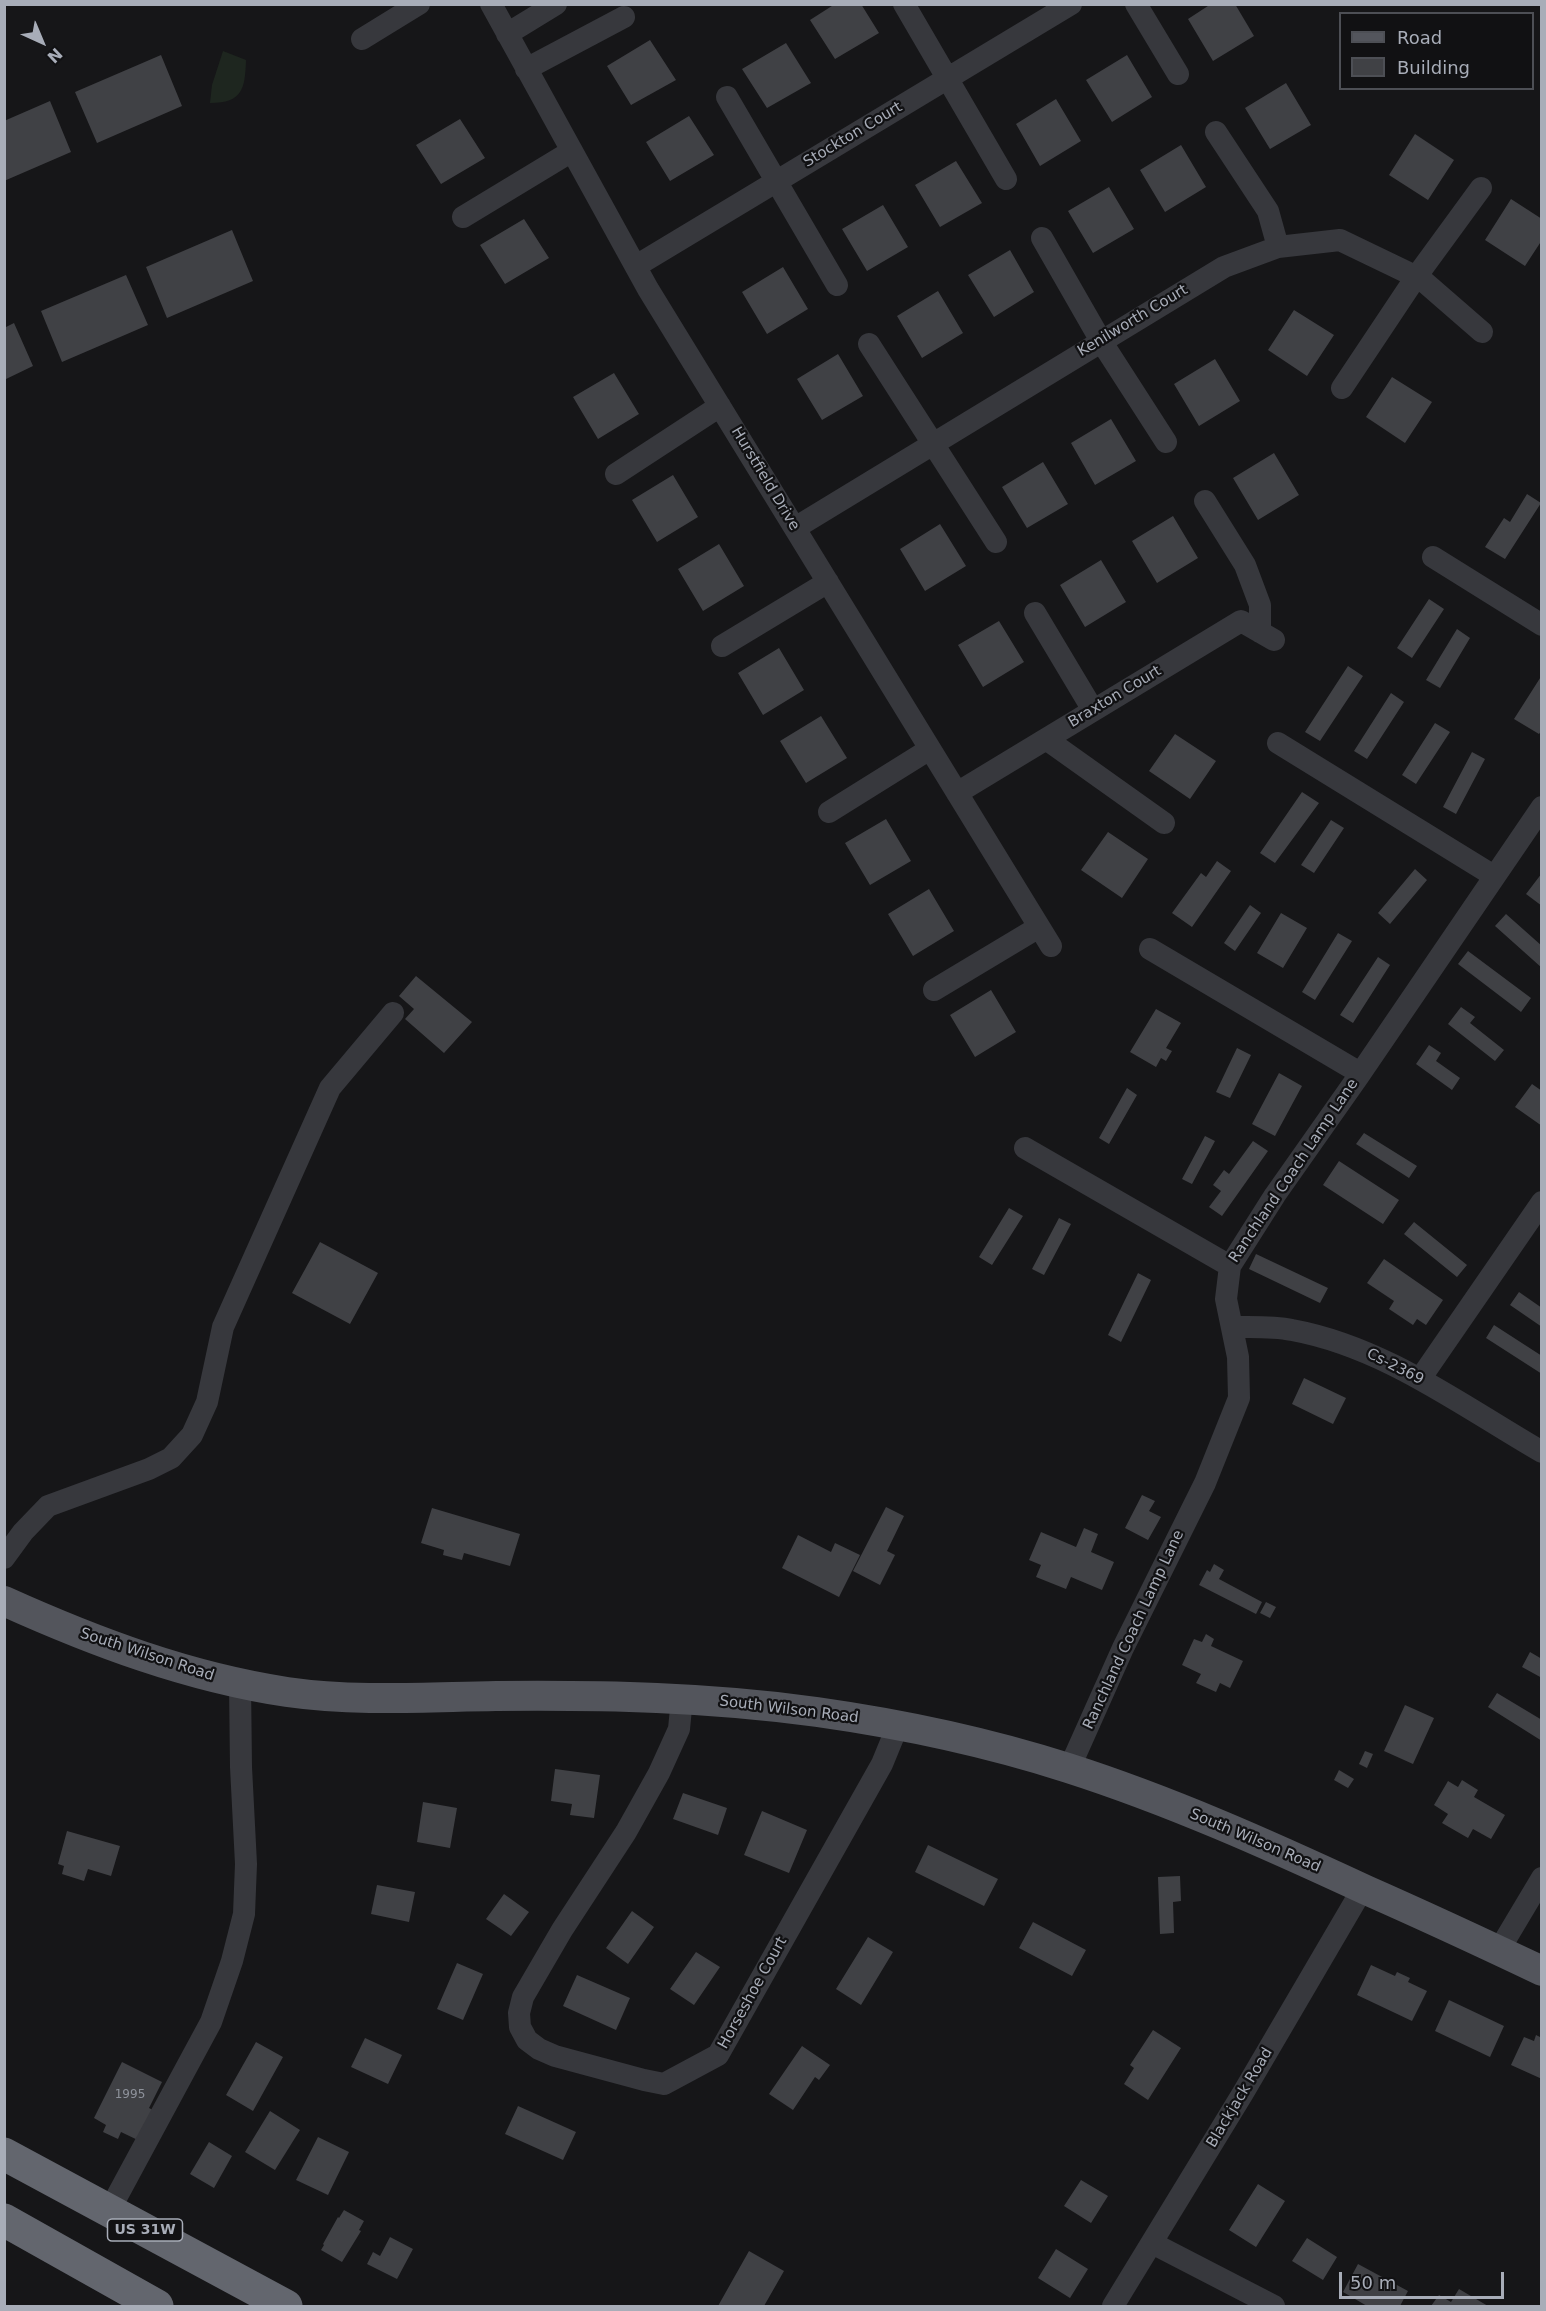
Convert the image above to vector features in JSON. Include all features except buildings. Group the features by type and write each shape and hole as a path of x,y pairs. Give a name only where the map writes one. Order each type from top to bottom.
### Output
{"highway":[{"name":"US 31W","path":"4,2154 286,2307"},
{"path":"4,2220 157,2307"}],"main road":[{"name":"South Wilson Road","path":"4,1601 109,1646 168,1665 288,1692 349,1697 597,1695 682,1698 816,1712 898,1725 1003,1749 1069,1768 1156,1799 1276,1848 1542,1971"}],"street":[{"path":"362,39 419,4"},
{"name":"Hurstfield Drive","path":"491,4 636,266 1045,937 934,990"},
{"path":"507,34 556,4"},
{"path":"904,4 1006,179"},
{"name":"Stockton Court","path":"636,266 1071,4"},
{"path":"1136,4 1178,74"},
{"path":"526,69 624,17"},
{"path":"727,97 837,285"},
{"path":"1216,132 1268,212 1278,247"},
{"path":"463,217 572,151"},
{"path":"1342,388 1416,277 1481,188"},
{"path":"1042,238 1101,341 1166,442"},
{"name":"Kenilworth Court","path":"795,528 1224,267 1278,247 1340,240 1416,277 1482,332"},
{"path":"869,344 996,542"},
{"path":"616,474 720,406"},
{"name":"Braxton Court","path":"957,793 1241,621 1267,636 1260,604 1245,565 1205,501"},
{"path":"1432,557 1542,625"},
{"path":"722,646 828,582"},
{"path":"1035,613 1093,710"},
{"path":"1046,739 1164,823"},
{"path":"1278,743 1494,876"},
{"path":"829,812 930,749"},
{"name":"Ranchland Coach Lamp Lane","path":"1069,1768 1123,1648 1205,1483 1239,1398 1240,1377 1226,1299 1230,1266 1275,1195 1542,807"},
{"path":"1150,949 1360,1073"},
{"path":"4,1558 23,1532 48,1506 149,1469 171,1458 192,1435 207,1402 223,1327 330,1088 393,1013"},
{"path":"1025,1148 1230,1266"},
{"path":"1420,1379 1542,1202"},
{"name":"Cs-2369","path":"1233,1328 1275,1328 1318,1335 1354,1347 1420,1379 1542,1452"},
{"path":"110,2211 211,2022 244,1914 246,1864 240,1683"},
{"name":"Horseshoe Court","path":"682,1698 679,1729 659,1773 626,1832 562,1930 523,1997 519,2013 520,2027 527,2040 539,2049 664,2084 718,2055 882,1764 898,1725"},
{"path":"1499,1950 1542,1878"},
{"name":"Blackjack Road","path":"1113,2307 1244,2093 1363,1888"},
{"path":"1152,2243 1274,2307"}],"shaded area":[{"path":"223,51 246,60 245,79 236,97 210,103 212,85"}]}
